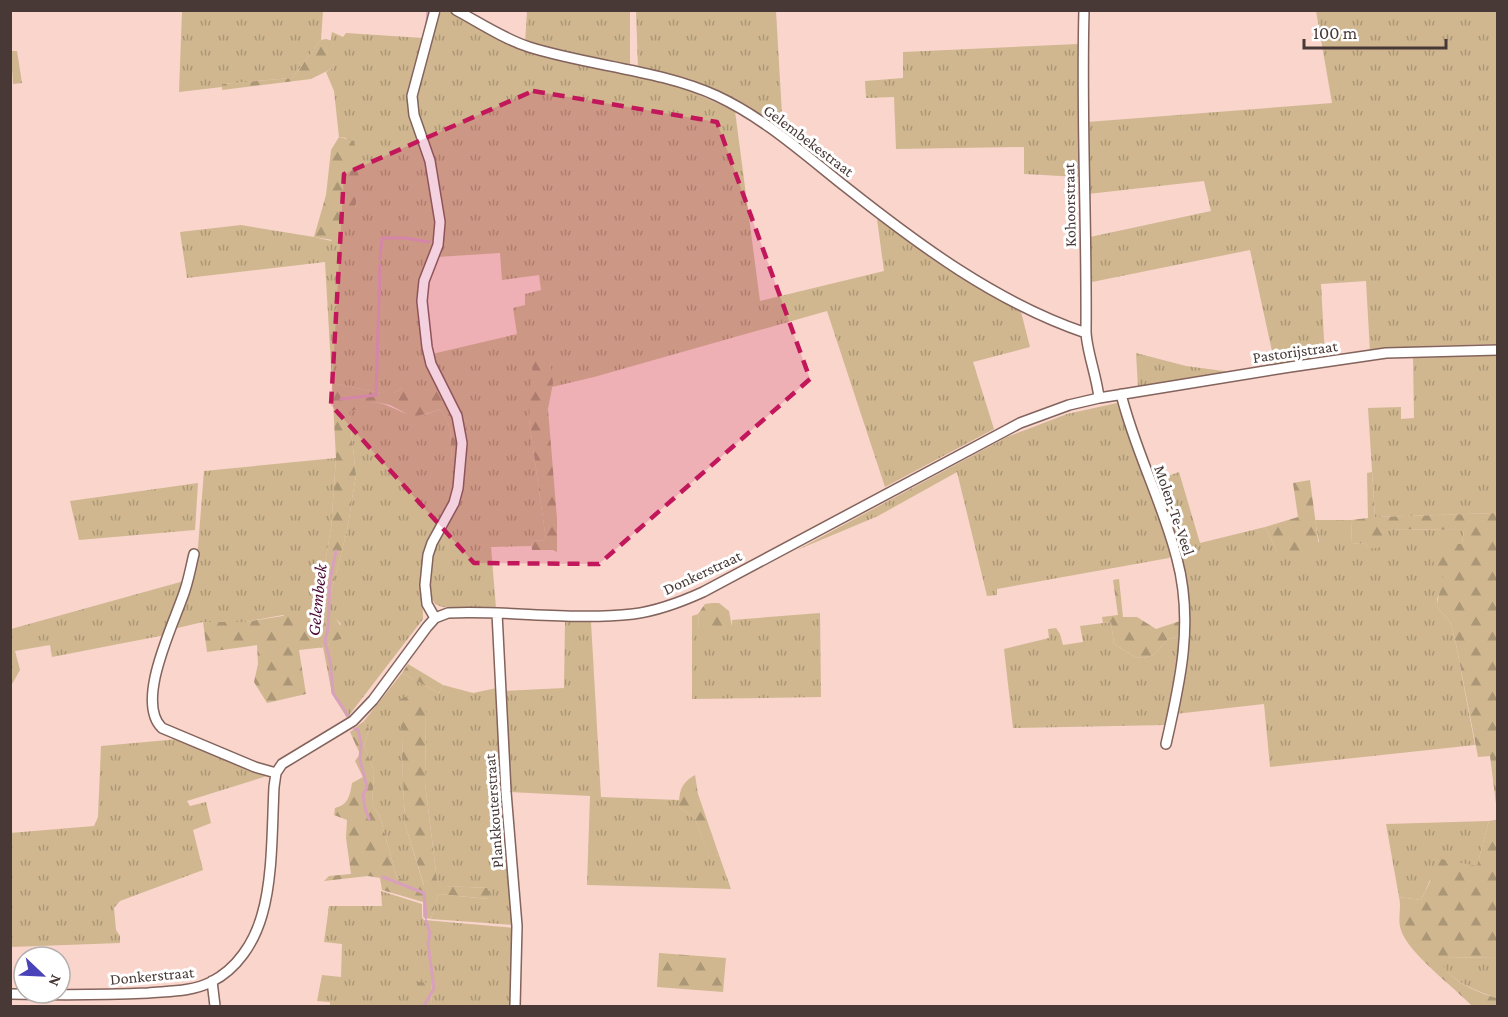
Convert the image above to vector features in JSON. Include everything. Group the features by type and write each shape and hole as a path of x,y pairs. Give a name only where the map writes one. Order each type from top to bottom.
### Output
{"street":[{"path":"194,554 185,591 164,649 152,695 154,717 162,728 255,767 276,773 282,764 334,734 359,716 435,618 427,604 425,585 427,562 432,543 454,503 458,488 462,443 457,416 429,356 424,332 422,300 424,281 438,246 440,222 430,161 414,115 412,96 435,10"},
{"name":"Gelembekestraat","path":"456,10 527,47 674,81 718,97 784,137 898,228 946,261 1035,311 1086,333"},
{"name":"Kohoorstraat","path":"1084,10 1086,333 1100,398"},
{"name":"Pastorijstraat","path":"1100,398 1386,353 1497,350"},
{"name":"Molen-Te-Veel","path":"1121,394 1177,560 1185,606 1181,679 1166,744"},
{"name":"Donkerstraat","path":"435,618 448,612 600,616 634,614 674,604 703,592 1020,423 1069,405 1100,398"},
{"name":"Plankkouterstraat","path":"497,613 506,792 517,926 516,1006"},
{"name":"Donkerstraat","path":"10,994 82,995 181,991 194,989 231,969 243,955 262,916 267,885 276,773"},
{"path":"212,981 215,1006"}],"highlighted area":[{"path":"533,91 717,122 810,379 599,564 474,563 331,405 344,174"}],"green space":[{"path":"448,10 520,48 665,83 688,90 735,111 760,301 884,271 877,219 946,267 1020,308 1030,347 973,362 994,429 885,487 827,311 552,387 550,359 529,419 546,540 531,541 531,546 491,547 496,608 442,607 435,604 431,597 430,567 437,544 455,512 465,472 467,424 432,354 517,334 513,308 525,305 525,294 541,290 539,275 502,280 500,253 437,257 445,235 440,193 434,160 419,122 415,101 438,15"},
{"path":"182,11 323,11 321,40 292,78 223,84 222,87 179,92"},
{"path":"527,11 630,11 630,67 525,43"},
{"path":"636,11 776,11 783,132 750,109 706,86 638,68"},
{"path":"1316,11 1497,11 1497,344 1426,346 1370,352 1366,281 1321,284 1325,358 1275,365 1250,250 1092,282 1090,237 1211,211 1204,181 1088,194 1087,122 1332,103"},
{"path":"332,32 343,37 346,33 423,38 408,88 408,106 429,175 436,238 421,277 418,294 423,349 439,388 403,388 393,393 381,393 332,383 325,262 187,278 180,232 241,225 331,241 356,206 357,197 346,138 339,137 334,91 326,72 333,68 335,53 331,41"},
{"path":"321,40 333,41 336,53 333,68 311,79 222,90 222,84 292,78"},
{"path":"1078,44 1079,177 1024,174 1024,147 896,149 894,97 866,98 865,81 903,78 903,52"},
{"path":"11,51 17,51 22,83 13,84"},
{"path":"339,137 354,141 359,180 356,206 339,241 314,237 326,195 331,150"},
{"path":"1136,353 1186,366 1231,372 1138,387"},
{"path":"1497,355 1497,513 1375,517 1368,408 1401,407 1401,419 1414,418 1413,358"},
{"path":"533,356 550,359 553,383 548,409 557,519 557,552 532,550 531,541 546,540 529,419"},
{"path":"332,383 381,393 393,393 403,388 439,388 449,405 456,402 467,424 465,472 455,469 452,463 450,427 441,409 419,416 411,416 390,405 376,402 349,412 356,475 347,531 328,604 345,634 341,639 332,641 326,647 299,650 306,694 267,703 254,682 258,664 257,645 207,652 203,622 245,622 289,615 305,626 308,633 322,624 319,599 331,528 336,458"},
{"path":"376,402 417,416 441,409 450,427 452,463 457,470 451,499 427,546 422,568 423,619 347,718 332,694 323,647 327,647 341,624 332,615 328,604 347,531 356,475 349,411"},
{"path":"1117,403 1172,554 1169,558 997,589 997,595 987,596 957,472 878,516 797,550 1007,437 1067,414"},
{"path":"336,458 331,528 319,599 322,624 307,633 283,615 245,622 203,622 173,629 186,594 198,547 204,471"},
{"path":"1179,472 1200,543 1265,527 1277,551 1319,542 1315,520 1351,520 1352,544 1366,543 1367,548 1384,529 1464,530 1462,544 1443,573 1443,585 1437,599 1437,607 1450,622 1455,639 1475,745 1270,767 1264,704 1175,714 1187,651 1189,609 1184,567 1154,481"},
{"path":"1372,472 1375,517 1497,513 1497,812 1490,756 1478,757 1455,639 1450,622 1437,607 1443,573 1434,564 1432,549 1436,543 1462,544 1464,530 1384,529 1384,547 1367,549 1366,543 1352,544 1351,520 1368,518 1367,473"},
{"path":"1310,480 1319,548 1313,552 1277,551 1265,527 1298,517 1293,483"},
{"path":"198,483 195,530 79,540 70,501"},
{"path":"1119,579 1123,617 1137,617 1156,629 1180,621 1181,636 1168,639 1154,655 1143,658 1135,657 1114,644 1111,622 1103,623 1102,617 1118,615 1113,580"},
{"path":"184,581 165,635 52,657 50,645 15,651 20,670 11,686 11,629"},
{"path":"719,603 729,611 732,627 699,629 698,614 705,604"},
{"path":"820,613 821,697 692,699 692,616 698,614 699,628 732,626 732,620"},
{"path":"565,621 591,622 601,797 679,800 679,807 695,819 709,857 719,855 731,889 587,885 590,796 509,792 504,691 564,688"},
{"path":"1111,622 1114,644 1135,657 1143,658 1154,655 1168,639 1181,636 1179,668 1165,725 1013,728 1004,649 1049,638 1048,629 1056,628 1063,645 1083,642 1080,626"},
{"path":"408,664 443,685 439,693 402,673"},
{"path":"402,673 439,693 443,685 473,693 497,688 515,925 431,919 438,894 488,899 489,888 443,886 437,880 425,783 426,712 403,740 402,757 405,824 424,886 397,878 380,817 372,804 374,771 364,745 369,729 364,721"},
{"path":"413,696 421,701 426,711 425,783 437,880 444,886 489,888 489,899 438,894 431,919 423,917 423,902 382,890 380,878 368,876 324,881 329,876 351,874 346,838 347,820 334,815 335,808 343,805 348,799 352,783 363,777 355,761 360,754 350,732 364,721 369,729 364,745 374,771 372,804 380,817 397,878 424,885 405,824 403,740 397,702 404,697"},
{"path":"179,739 267,776 187,801 190,806 206,802 211,823 193,830 203,870 120,901 114,908 120,943 12,945 11,947 10,833 94,826 98,817 101,746"},
{"path":"695,775 698,794 719,855 709,858 695,819 679,807 682,788"},
{"path":"1497,820 1497,958 1444,957 1441,962 1457,980 1497,998 1497,1006 1472,1006 1422,959 1405,939 1400,926 1399,897 1421,900 1441,859 1477,866 1489,821"},
{"path":"1489,821 1477,866 1430,880 1421,900 1399,897 1386,824"},
{"path":"381,891 422,904 424,920 515,928 512,1006 431,1006 432,983 417,983 417,1006 330,1006 330,1002 317,1001 322,975 341,977 342,944 324,942 329,906 382,906"},
{"path":"659,953 726,958 723,992 657,987"},
{"path":"1444,957 1497,958 1497,998 1465,985 1450,975 1440,962"},
{"path":"417,982 432,983 431,1006 417,1006"}],"waterway":[{"name":"Gelembeek","path":"427,24 428,10"},
{"name":"Gelembeek","path":"408,93 415,68"},
{"name":"Gelembeek","path":"380,259 382,238 405,238 429,242"},
{"name":"Gelembeek","path":"341,399 376,395 380,265"},
{"name":"Gelembeek","path":"336,551 330,581 328,628 325,641 330,661 333,693 349,717"},
{"name":"Gelembeek","path":"355,729 358,730 361,743 360,760 367,787 363,795 369,819"},
{"name":"Gelembeek","path":"383,877 424,893 426,918"},
{"name":"Gelembeek","path":"424,1006 434,988 428,944 430,933 426,921"}]}
